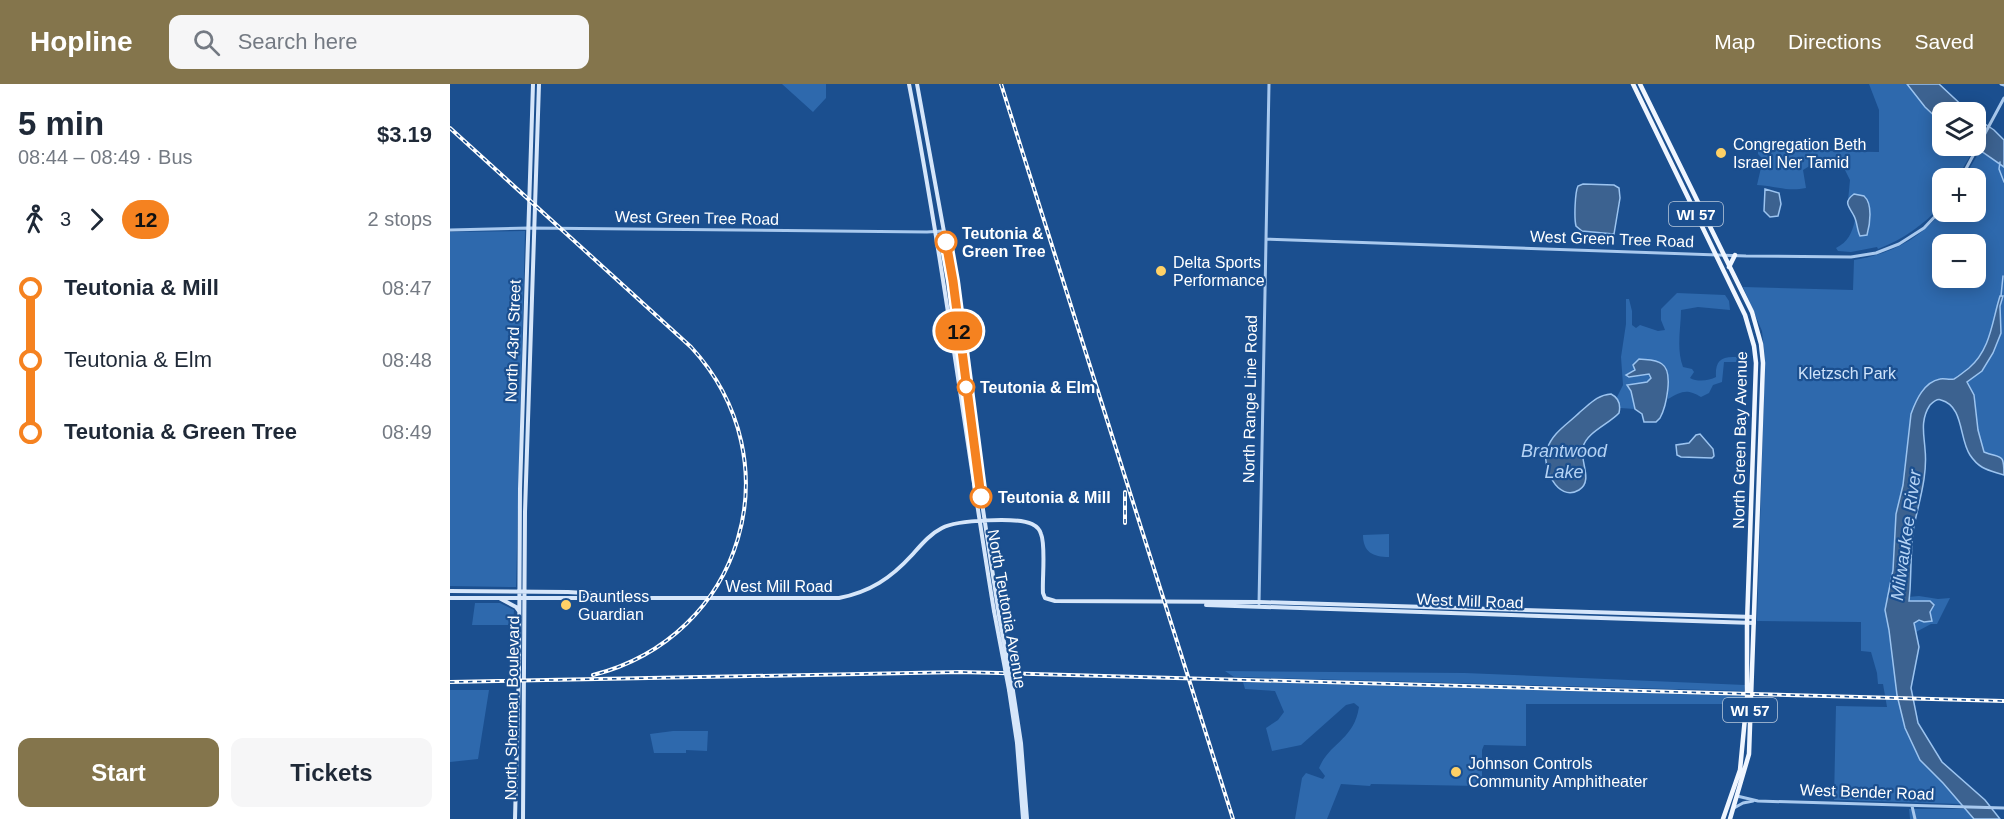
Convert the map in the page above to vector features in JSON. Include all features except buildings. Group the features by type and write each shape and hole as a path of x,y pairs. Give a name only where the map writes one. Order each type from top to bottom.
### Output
{"main road":[{"name":"North 43rd Street","path":"519,598 520,489 533,84"},
{"name":"North 43rd Street","path":"526,598 528,383 539,84"},
{"name":"North Teutonia Avenue","path":"909,84 936,232 994,611 1021,742 1025,819"},
{"name":"North Teutonia Avenue","path":"917,84 953,281 985,521 1011,690"},
{"name":"North Green Bay Avenue","path":"1633,84 1745,315 1754,346 1756,363 1747,620 1747,690 1740,770 1723,819"},
{"name":"North Green Bay Avenue","path":"1640,84 1724,255 1754,320 1761,344 1763,363 1749,754 1730,819"},
{"path":"1729,267 1735,255"},
{"name":"West Mill Road","path":"450,598 828,599 847,597 869,589 886,579 936,531 952,524 985,521 1026,523 1039,530 1043,541 1043,593 1048,600 1055,601 1259,604 1754,620"},
{"name":"West Mill Road","path":"450,591 526,591 642,597"},
{"path":"498,598 516,607 519,612"},
{"name":"North Sherman Boulevard","path":"515,819 519,598"},
{"name":"North Sherman Boulevard","path":"523,819 526,598"}],"street":[{"name":"North Range Line Road","path":"1259,604 1269,84"},
{"path":"1967,168 2004,98"},
{"name":"West Green Tree Road","path":"1266,239 1716,255 1851,257 1876,253 1909,238 1932,220"},
{"name":"West Green Tree Road","path":"450,230 530,228 944,231"},
{"name":"West Bender Road","path":"1731,794 1758,801 2004,808"},
{"path":"1734,808 1743,803 1758,801"},
{"path":"1912,805 1915,819"}],"green space":[{"path":"782,84 826,84 826,98 813,112"},
{"path":"1869,84 1926,84 1936,102 1932,102 1932,156 1970,156 1963,168 1932,168 1932,215 1905,236 1878,249 1877,247 1851,252 1838,251 1836,248 1849,237 1855,220 1860,236 1869,231 1870,214 1851,196 1848,201 1850,180 1845,170 1831,162 1816,162 1803,170 1806,188 1788,189 1757,185 1763,159 1758,154 1758,150 1879,152 1879,110"},
{"name":"Kletzsch Park","path":"1986,140 2004,154 2004,467 1982,455 1946,390 1924,404 1904,528 1907,710 1953,795 1961,804 1834,800 1836,706 1887,707 1883,684 1878,684 1871,652 1861,651 1861,622 1757,621 1765,360 1762,331 1743,287 1853,290 1854,260 1892,250 1924,230 1932,222 1986,222 1986,168 1970,168 1977,156 1986,156"},
{"path":"525,231 516,587 450,586 450,232"},
{"path":"1677,293 1725,295 1729,301 1730,310 1698,307 1681,310 1680,353 1683,367 1692,369 1694,372 1690,378 1703,380 1716,377 1716,367 1722,359 1736,357 1739,362 1724,362 1722,382 1713,385 1709,393 1701,397 1684,392 1668,399 1666,370 1658,362 1652,360 1627,374 1649,374 1651,378 1647,382 1634,385 1631,391 1635,409 1620,408 1617,397 1623,385 1621,357 1626,324 1626,299 1629,299 1632,311 1632,325 1636,328 1640,325 1658,331 1665,330 1661,320 1661,309"},
{"path":"1389,534 1389,557 1374,555 1363,541 1363,535"},
{"path":"1908,597 1950,598 1937,624 1931,624 1916,632 1906,609"},
{"path":"475,603 500,603 514,610 513,625 472,625"},
{"path":"1225,671 1465,673 1745,685 1744,691 1234,677"},
{"path":"1243,682 1744,696 1743,704 1526,704 1526,746 1484,745 1482,778 1484,778 1479,786 1341,784 1327,819 1295,819 1302,778 1306,773 1323,779 1325,776 1319,768 1329,752 1352,727 1359,707 1354,703 1346,705 1301,745 1272,751 1266,728 1278,720 1284,712 1275,691 1245,689"},
{"path":"450,690 489,690 478,759 450,762"},
{"path":"673,731 708,731 707,751 654,753 650,734"},
{"path":"1909,809 1965,809 1974,819 1910,819"}],"water":[{"path":"1907,84 1939,84 1958,102 1932,102 1932,114"},
{"path":"1986,125 2004,140 2004,167 1986,154"},
{"path":"1583,184 1614,185 1619,188 1620,198 1614,234 1582,231 1576,226 1576,194 1578,186"},
{"path":"1765,189 1779,193 1781,204 1778,216 1770,217 1764,211"},
{"path":"1854,194 1864,196 1869,204 1870,220 1867,235 1860,236 1855,218 1848,205 1848,200"},
{"name":"Milwaukee River","path":"2000,296 2003,296 2000,306 2001,333 1982,371 1967,382 1974,395 1978,430 1984,452 2002,459 2004,475 1985,469 1977,464 1970,455 1957,416 1948,403 1938,400 1930,405 1924,422 1926,459 1913,531 1909,601 1930,601 1934,605 1930,612 1932,621 1919,620 1914,623 1919,647 1911,688 1918,723 1942,762 1985,800 2000,819 1974,819 1920,760 1905,728 1897,695 1885,610 1893,570 1896,514 1903,485 1911,414 1918,398 1929,384 1940,379 1954,379 1976,360 1990,334"},
{"path":"1639,359 1660,362 1668,374 1665,406 1656,422 1644,422 1642,414 1635,409 1631,391 1627,385 1647,382 1651,378 1649,374 1629,377 1626,375 1635,370 1633,365"},
{"name":"Brantwood Lake","path":"1611,394 1619,402 1619,413 1585,442 1582,452 1586,476 1583,486 1571,493 1564,491 1552,480 1546,464 1547,449 1561,429 1591,403 1602,396"},
{"path":"1700,434 1713,449 1712,458 1677,455 1676,445 1689,443"}],"waterway":[{"path":"2000,162 1999,169 2004,182"},
{"path":"2001,296 2003,276"}],"railway":[{"path":"1001,84 1233,819"},
{"path":"450,128 691,347 723,392 741,441 746,491 738,540 718,585 686,624 645,655 593,675"},
{"path":"1125,492 1125,523"},
{"path":"450,682 960,672 2004,701"}],"bus line":[{"name":"12","path":"946,242 981,497"}],"place":[{"name":"Congregation Beth Israel Ner Tamid","path":"1721,153"},
{"name":"Teutonia & Green Tree","path":"946,242"},
{"name":"Delta Sports Performance","path":"1161,271"},
{"name":"Teutonia & Elm","path":"966,387"},
{"name":"Teutonia & Mill","path":"981,497"},
{"name":"Dauntless Guardian","path":"566,605"},
{"name":"Johnson Controls Community Amphitheater","path":"1456,772"}]}
